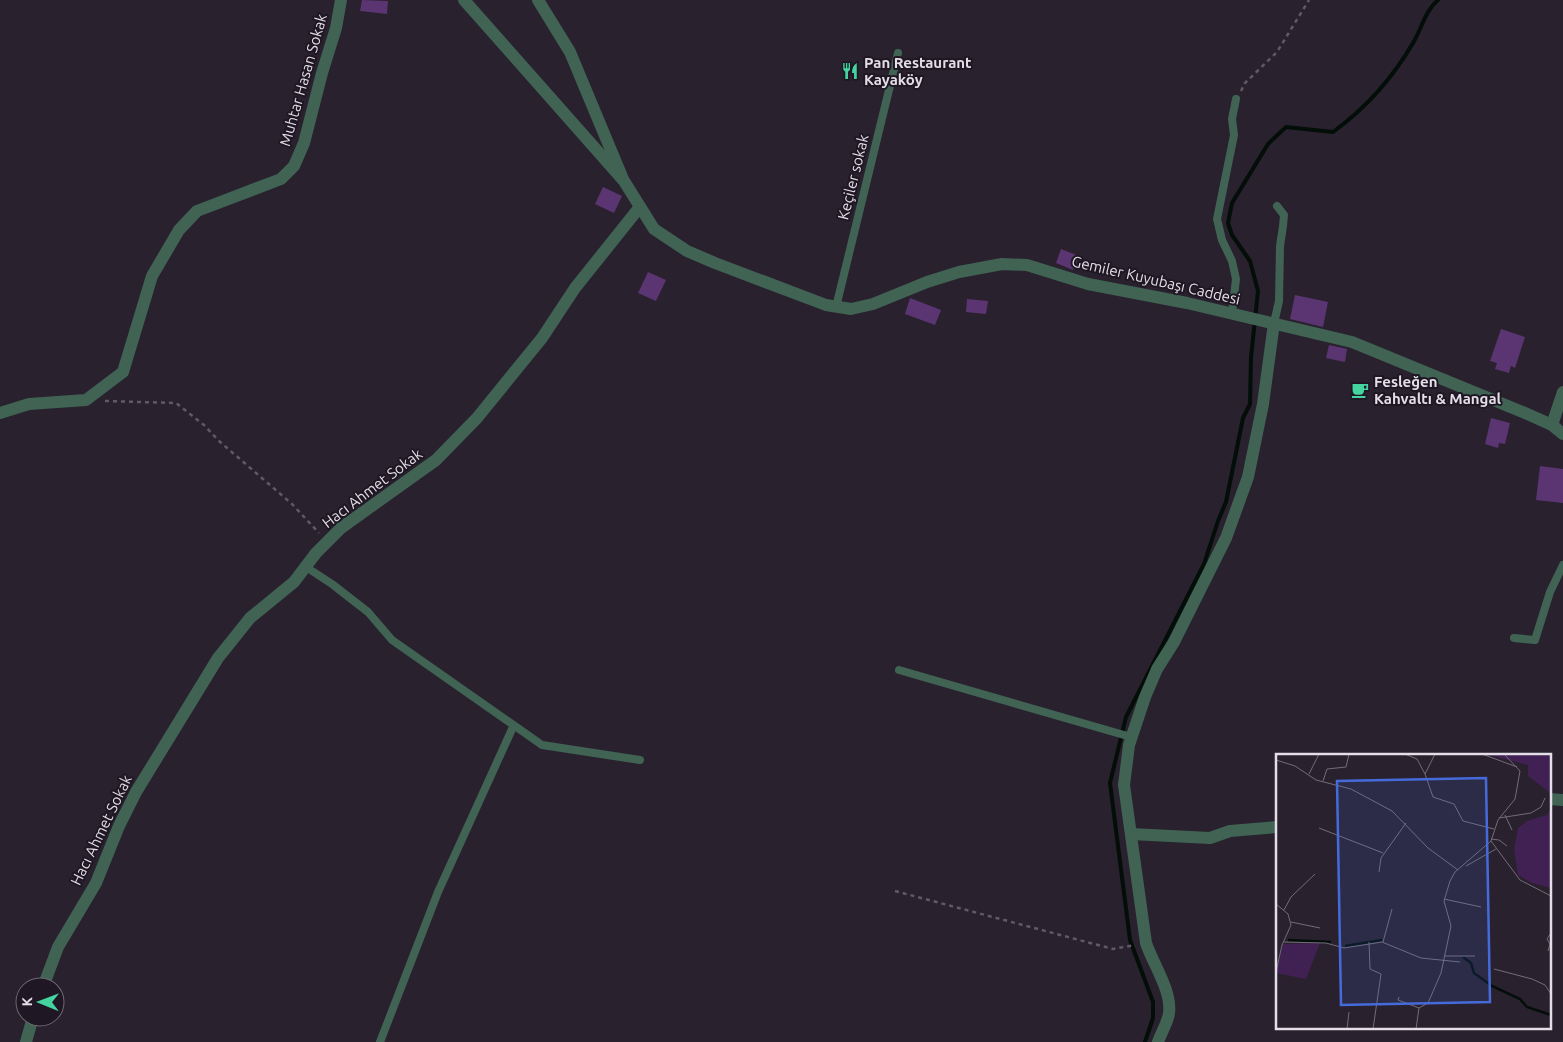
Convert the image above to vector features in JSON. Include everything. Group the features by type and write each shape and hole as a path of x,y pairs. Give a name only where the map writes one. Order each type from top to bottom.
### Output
{"street":[{"name":"Muhtar Hasan Sokak","path":"86,400 123,372 152,276 179,230 197,211 282,179 294,166 304,143 336,28 341,0"},
{"path":"464,0 624,181"},
{"path":"538,0 570,52 624,181 639,208"},
{"name":"Gemiler Kuyubaşı Caddesi","path":"639,208 654,229 687,251 716,264 836,307 852,309 873,304 927,282 959,272 1014,264 1036,268 1088,284 1248,317 1352,342 1552,425 1563,434"},
{"name":"Hacı Ahmet Sokak","path":"47,977 58,947 96,883 119,826 136,792 218,658 250,618 294,582 341,528 436,460 477,418 542,338 575,288 639,208"},
{"path":"1158,1042 1169,1013 1168,994 1152,962 1146,943 1124,785 1130,737 1157,669 1174,642 1226,538 1248,477 1263,404 1271,323"},
{"path":"1552,425 1563,392"},
{"path":"0,413 29,404 86,400"},
{"path":"1550,799 1563,800"},
{"path":"1131,834 1210,838 1230,831 1276,827"},
{"path":"26,1042 31,1027"}],"lane":[{"name":"Keçiler sokak","path":"836,307 898,53"},
{"path":"1232,314 1236,279 1232,261 1222,240 1217,219 1234,135 1232,119 1236,99"},
{"path":"1271,323 1279,301 1280,246 1284,215 1277,206"},
{"path":"1514,638 1535,640 1550,592 1563,566"},
{"path":"306,567 332,584 368,612 392,640 513,727 542,745 640,760"},
{"path":"899,670 1130,737"},
{"path":"380,1042 438,892 513,727"}],"path":[{"path":"1236,99 1245,83 1277,52 1309,0"},
{"path":"86,400 127,403 176,403 204,425 219,441 292,504 327,542"},
{"path":"895,891 1113,949 1140,944"}],"building":[{"path":"362,0 388,1 387,14 360,11"},
{"path":"603,187 622,196 614,213 595,204"},
{"path":"1061,249 1079,256 1073,270 1056,263"},
{"path":"648,272 666,280 656,301 638,293"},
{"path":"1295,295 1328,302 1323,327 1290,319"},
{"path":"910,298 941,310 935,325 905,314"},
{"path":"967,299 988,301 986,314 966,312"},
{"path":"1501,329 1525,337 1515,368 1511,366 1509,373 1495,369 1497,363 1490,361"},
{"path":"1329,345 1347,349 1345,362 1326,358"},
{"path":"1491,418 1510,423 1505,444 1499,443 1498,448 1485,444"},
{"path":"1540,466 1563,469 1563,503 1536,500"}],"waterway":[{"path":"1145,1042 1153,1018 1153,1002 1130,940 1110,783 1126,717 1204,564 1226,502 1243,418 1250,404 1251,357 1258,291 1250,261 1232,235 1228,223 1232,203 1268,144 1286,127 1333,132 1367,103 1387,81 1405,56 1427,14 1438,0"}],"place":[{"name":"Pan Restaurant Kayaköy","path":"850,71"},
{"name":"Fesleğen Kahvaltı & Mangal","path":"1360,390"}]}
